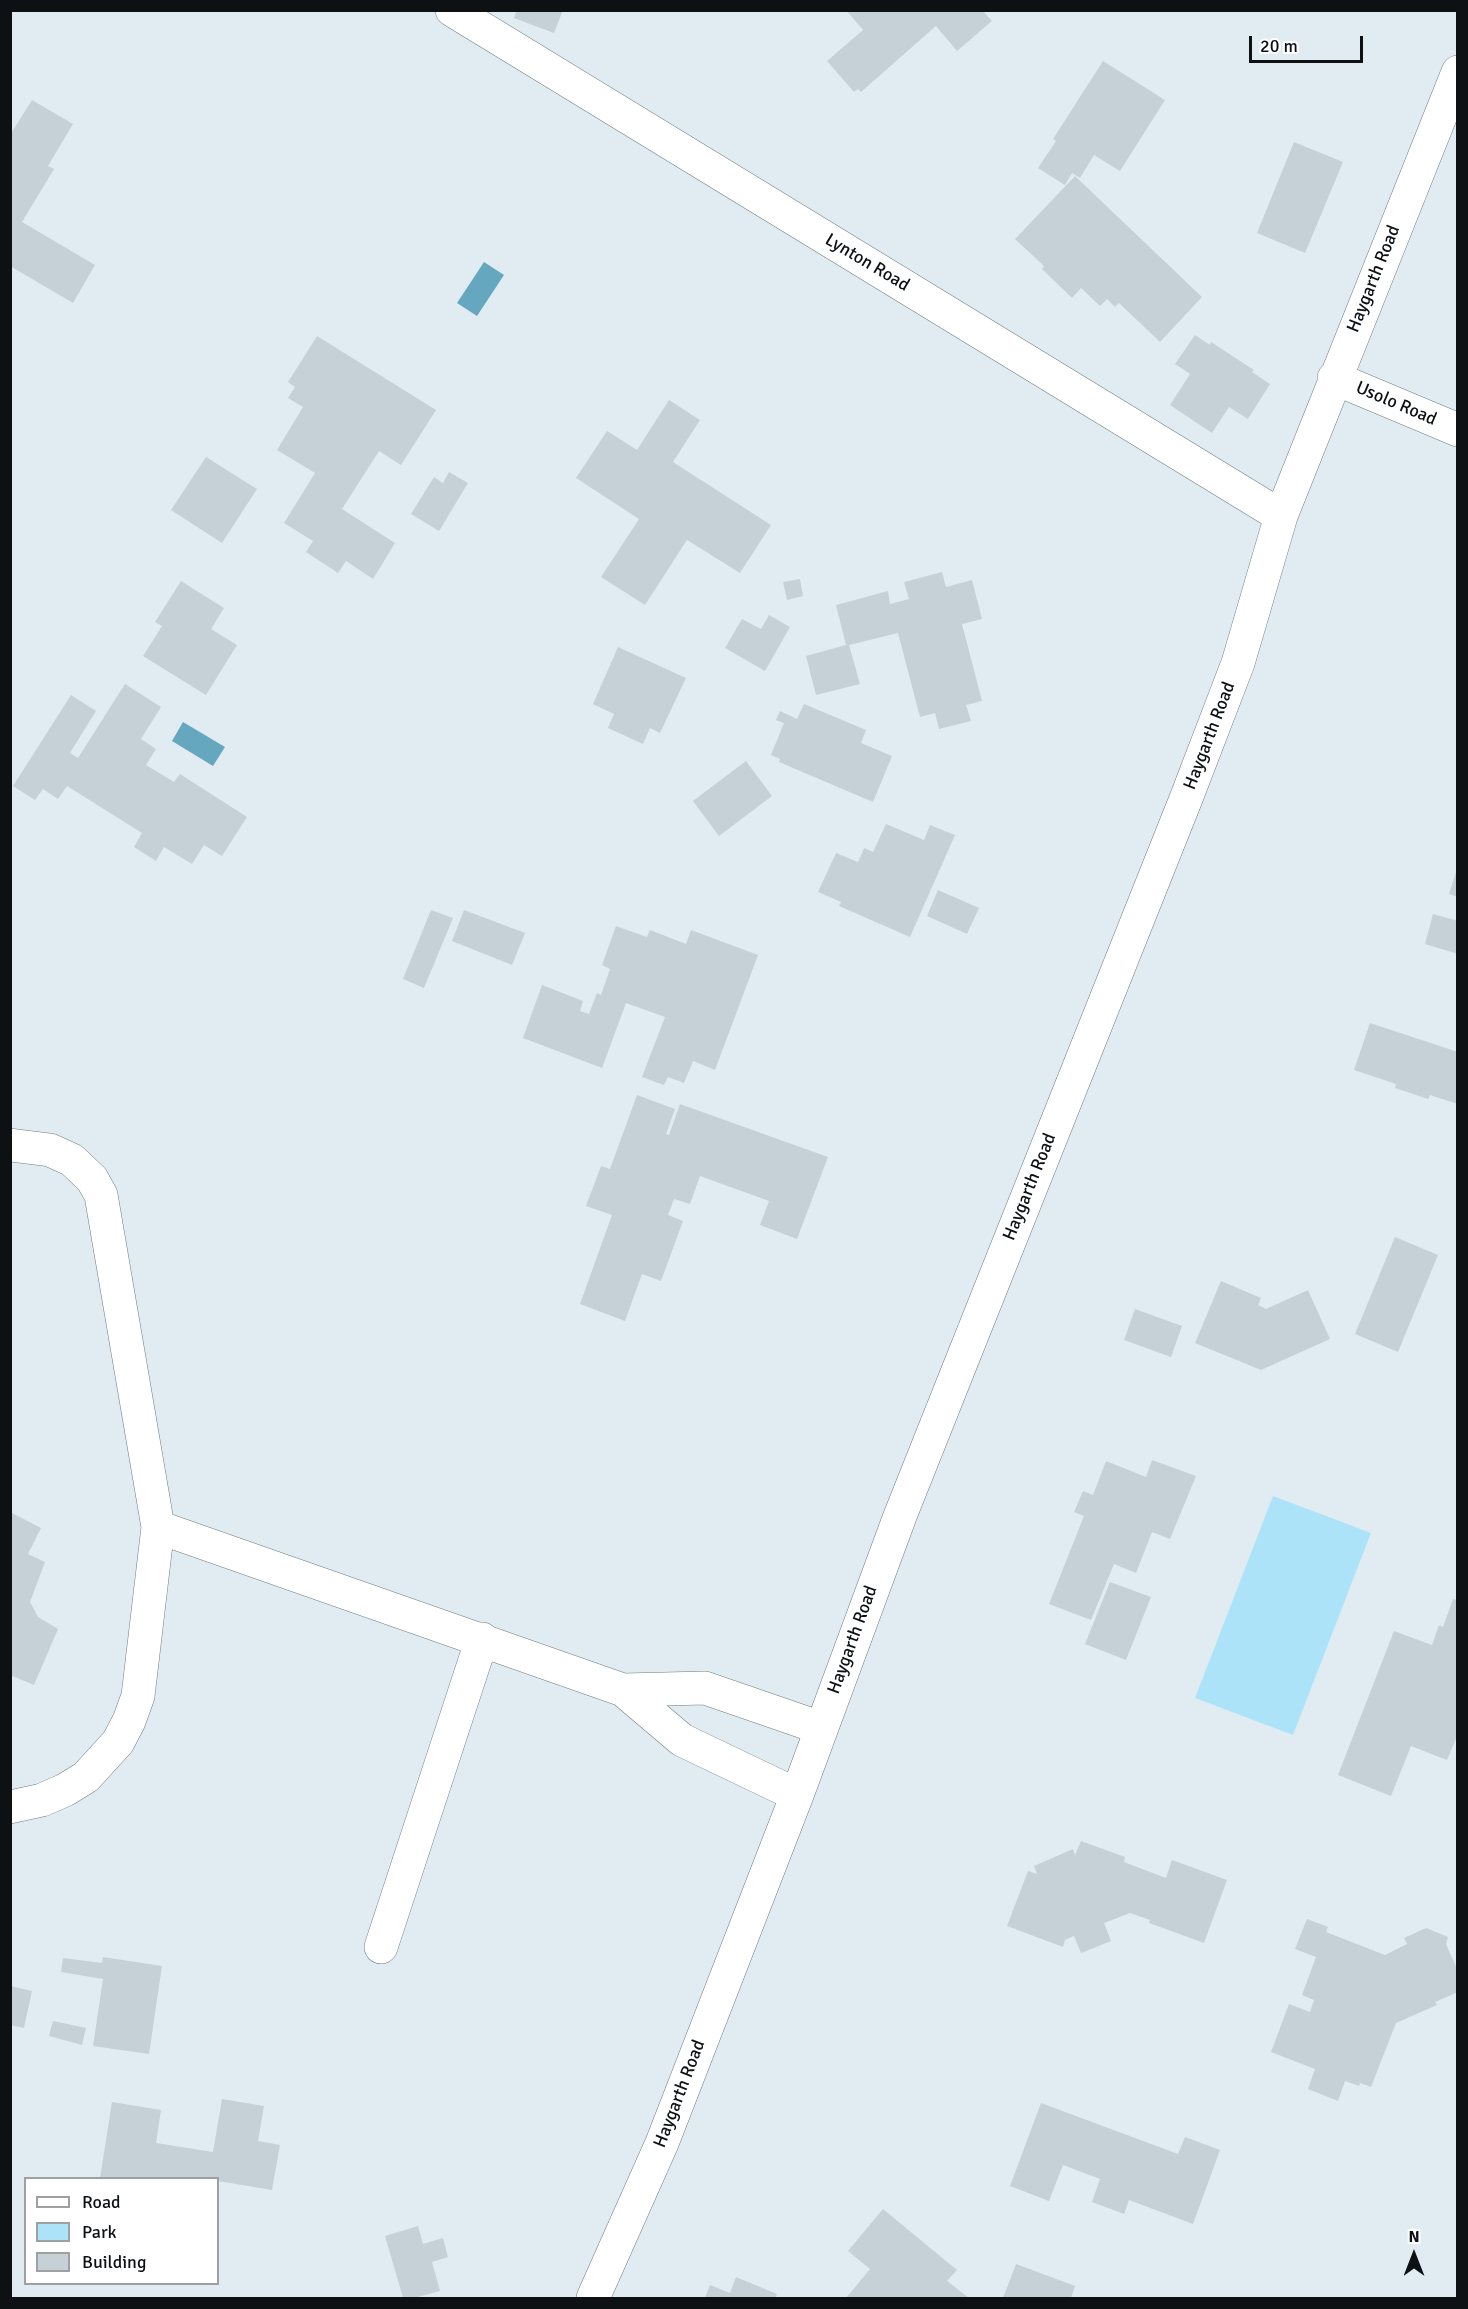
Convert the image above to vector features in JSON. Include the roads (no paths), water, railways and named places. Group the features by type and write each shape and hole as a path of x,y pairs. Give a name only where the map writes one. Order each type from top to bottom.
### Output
{"street":[{"name":"Lynton Road","path":"452,10 1281,516"},
{"name":"Haygarth Road","path":"593,2298 662,2143 797,1795 909,1493 1192,785 1238,663 1281,516 1334,378 1458,72"},
{"name":"Usolo Road","path":"1334,378 1458,430"},
{"path":"10,1145 50,1150 72,1160 92,1179 101,1195 159,1527 138,1696 118,1742 80,1782 42,1800 10,1807"},
{"path":"159,1527 623,1690 682,1740 797,1795"},
{"path":"381,1947 482,1639"},
{"path":"623,1690 705,1688 821,1728"}]}
